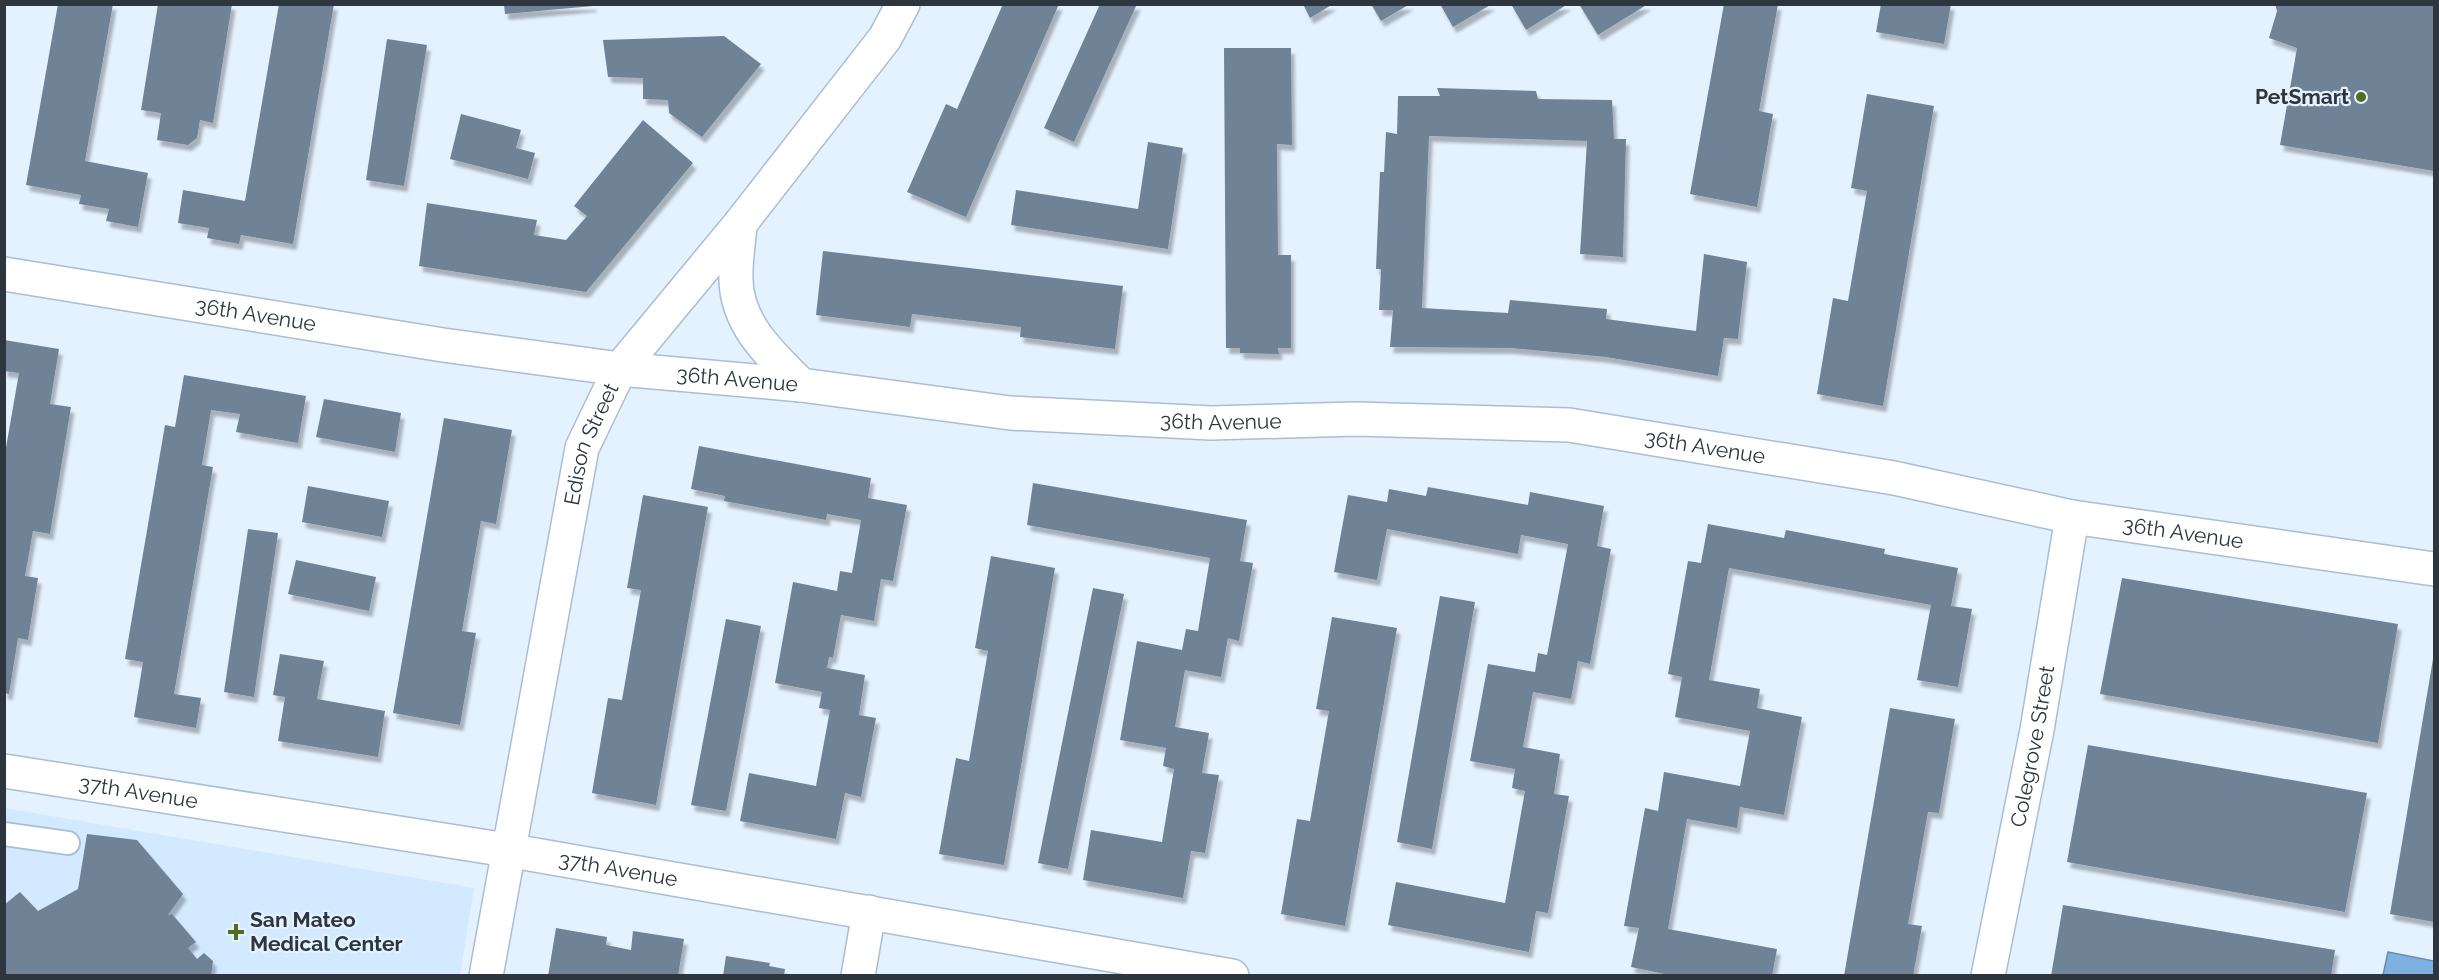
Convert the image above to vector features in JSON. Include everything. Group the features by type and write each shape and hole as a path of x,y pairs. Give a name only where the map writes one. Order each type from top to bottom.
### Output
{"street":[{"name":"Edison Street","path":"486,975 582,448 620,369 740,224 885,38 903,4"},
{"path":"740,224 735,281 745,320 766,350 801,385"},
{"name":"36th Avenue","path":"4,274 442,345 620,369 801,385 1010,412 1211,423 1356,418 1569,425 1894,478 2072,517 2434,569"},
{"name":"Colegrove Street","path":"1988,975 2037,729 2072,517"},
{"name":"37th Avenue","path":"4,771 507,850 1232,975"},
{"path":"858,975 869,912"}],"lane":[{"path":"4,834 68,843"}],"shaded area":[{"name":"San Mateo Medical Center","path":"4,808 474,888 460,975 5,975"}],"water":[{"path":"2388,952 2434,961 2434,975 2383,975"}],"building":[{"path":"58,4 113,4 85,161 148,173 138,227 106,221 109,209 79,204 81,195 26,185"},
{"path":"158,4 232,4 213,123 200,120 197,138 188,145 157,140 161,113 141,110"},
{"path":"279,4 334,4 293,244 241,235 239,244 207,238 209,228 178,223 183,190 245,201"},
{"path":"504,4 593,4 593,6 505,14"},
{"path":"1003,4 1059,4 966,217 907,192 946,104 957,109"},
{"path":"1100,4 1137,4 1074,142 1044,128"},
{"path":"1303,4 1333,4 1310,18"},
{"path":"1371,4 1410,4 1381,21"},
{"path":"1440,4 1492,4 1453,27"},
{"path":"1511,4 1568,4 1526,30"},
{"path":"1579,4 1648,4 1598,35"},
{"path":"1724,4 1778,4 1759,111 1773,114 1757,207 1690,194"},
{"path":"1881,4 1951,4 1944,44 1876,32"},
{"name":"PetSmart","path":"2275,4 2434,4 2434,171 2280,145 2297,48 2269,38 2277,11"},
{"path":"724,36 761,64 702,137 669,113 668,100 643,99 643,78 608,77 603,40"},
{"path":"387,39 427,45 404,186 366,180"},
{"path":"1224,48 1291,48 1292,145 1277,144 1278,255 1291,255 1291,348 1278,348 1279,354 1240,353 1240,348 1226,348"},
{"path":"1437,88 1536,91 1538,99 1612,100 1614,139 1626,139 1623,257 1580,254 1587,141 1429,136 1422,308 1508,313 1510,300 1607,309 1606,319 1696,331 1704,254 1747,262 1738,339 1724,338 1718,376 1606,357 1511,348 1390,347 1393,310 1379,310 1381,269 1376,269 1380,172 1384,172 1386,132 1397,134 1398,96 1440,96"},
{"path":"1867,94 1934,106 1883,406 1817,394 1833,298 1848,301 1867,191 1851,188"},
{"path":"461,114 521,130 516,148 535,153 528,179 450,159"},
{"path":"643,120 693,163 586,292 419,266 427,203 537,220 534,235 566,240 587,216 574,206"},
{"path":"1148,142 1183,148 1168,249 1011,225 1016,190 1138,209"},
{"path":"823,251 1123,286 1115,349 1020,337 1021,327 912,314 910,327 816,315"},
{"path":"4,340 59,349 50,404 71,407 50,534 33,531 25,576 38,578 28,640 18,638 9,694 4,693 4,459 19,373 4,371"},
{"path":"184,375 306,396 298,443 236,432 240,414 211,410 202,465 213,467 174,694 201,698 196,728 134,717 143,662 125,659 165,425 175,427"},
{"path":"324,399 401,413 395,452 316,437"},
{"path":"444,418 512,430 496,524 481,521 462,631 476,633 460,725 393,713"},
{"path":"699,446 871,478 868,498 907,505 893,581 881,579 874,621 841,615 833,658 829,657 827,668 865,675 859,715 876,718 861,797 845,793 836,839 740,821 749,773 816,786 830,710 819,708 822,692 775,683 793,582 837,591 840,571 852,573 861,520 827,514 826,520 724,501 725,496 691,489"},
{"path":"1033,483 1247,520 1240,561 1253,563 1239,641 1228,638 1221,677 1185,670 1175,727 1209,733 1202,773 1219,775 1205,853 1191,851 1183,898 1083,880 1091,830 1162,842 1174,769 1163,766 1166,748 1120,740 1137,641 1182,650 1186,629 1198,631 1210,558 1027,525"},
{"path":"308,486 389,501 382,537 302,522"},
{"path":"1428,487 1528,505 1530,492 1604,506 1597,546 1611,549 1590,664 1578,661 1571,699 1533,692 1523,747 1560,754 1554,794 1569,796 1548,913 1536,911 1529,952 1388,925 1396,882 1505,903 1525,791 1512,788 1515,769 1470,761 1488,664 1535,672 1538,653 1547,655 1568,544 1521,535 1518,554 1387,529 1377,580 1334,572 1348,495 1387,502 1389,489 1426,496"},
{"path":"643,495 708,507 656,805 592,793 608,698 622,700 641,590 627,588"},
{"path":"1708,524 1784,538 1786,530 1885,549 1884,554 1958,568 1951,606 1972,609 1958,687 1917,680 1931,605 1729,568 1709,680 1760,689 1757,708 1802,717 1784,815 1740,807 1737,828 1687,819 1668,929 1777,949 1772,976 1674,976 1631,967 1639,928 1624,926 1645,808 1658,811 1664,772 1740,786 1750,731 1675,717 1682,677 1668,674 1688,561 1701,563"},
{"path":"248,529 278,533 254,697 224,692"},
{"path":"991,556 1055,568 1004,865 939,854 956,758 969,761 988,651 975,648"},
{"path":"296,560 376,577 369,611 288,594"},
{"path":"2122,578 2398,624 2378,743 2100,694"},
{"path":"1093,588 1124,594 1068,869 1038,863"},
{"path":"1440,596 1475,602 1432,849 1397,842"},
{"path":"1332,617 1397,628 1345,926 1281,914 1297,819 1310,821 1329,711 1316,709"},
{"path":"726,619 761,626 726,811 691,805"},
{"path":"280,654 324,661 317,699 385,711 378,757 278,741 285,697 273,695"},
{"path":"2434,659 2434,922 2390,914"},
{"path":"1890,708 1955,719 1939,813 1928,812 1908,924 1922,926 1913,976 1844,976"},
{"path":"2088,745 2367,793 2345,912 2067,862"},
{"path":"87,834 137,840 183,894 168,915 172,914 196,942 188,948 197,959 204,953 213,961 211,976 4,976 4,905 20,892 38,911 78,889"},
{"path":"2063,905 2335,950 2331,976 2051,976"},
{"path":"556,928 607,937 606,945 631,950 633,931 684,939 678,976 548,976"},
{"path":"726,956 770,963 769,966 785,969 784,976 723,976"}],"place":[{"name":"PetSmart","path":"2361,97"},
{"name":"San Mateo Medical Center","path":"236,932"}]}
